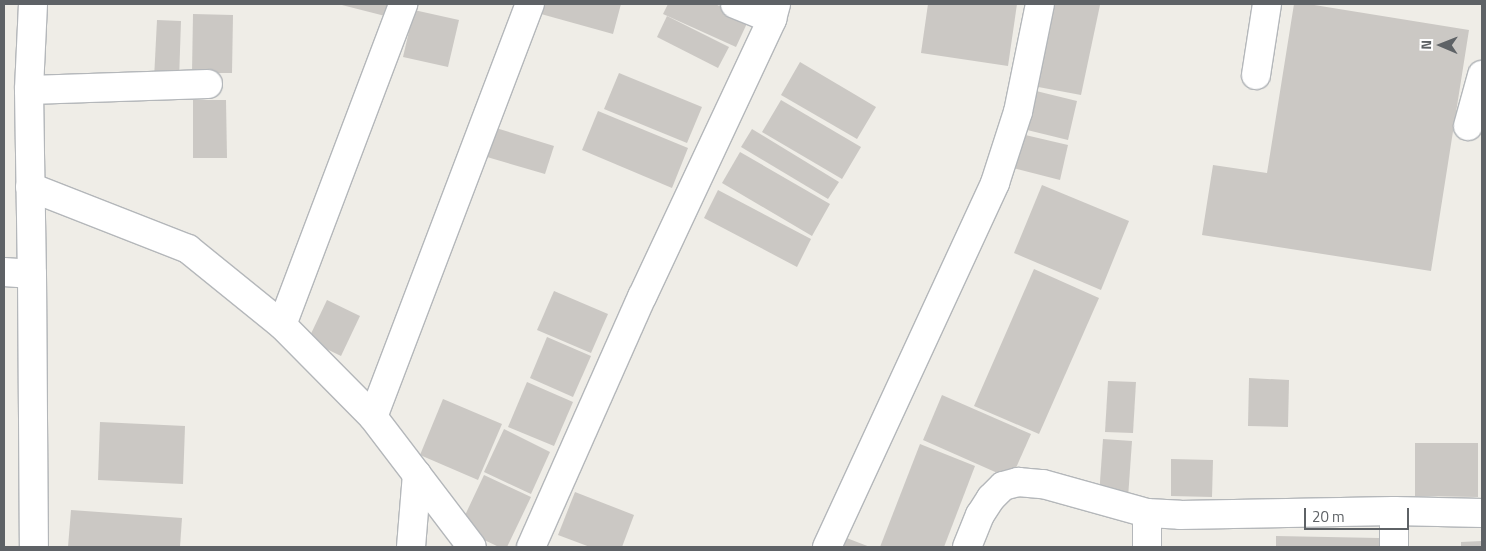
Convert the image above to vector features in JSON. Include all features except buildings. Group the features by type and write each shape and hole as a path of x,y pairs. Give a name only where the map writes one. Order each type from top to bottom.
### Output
{"street":[{"path":"33,4 29,90 34,547"},
{"path":"282,325 403,4"},
{"path":"373,417 530,4"},
{"path":"531,547 642,297 774,11 735,4"},
{"path":"827,547 995,183 1018,112 1040,4"},
{"path":"1256,75 1267,4"},
{"path":"1468,126 1482,74"},
{"path":"29,90 208,84"},
{"path":"30,186 188,249 282,325 373,417 472,547"},
{"path":"4,272 32,274"},
{"path":"412,547 417,474"},
{"path":"967,547 980,515 991,498 1003,486 1018,482 1043,484 1147,513 1180,515 1394,511 1482,512"},
{"path":"1394,511 1394,547"},
{"path":"1147,513 1147,547"}]}
